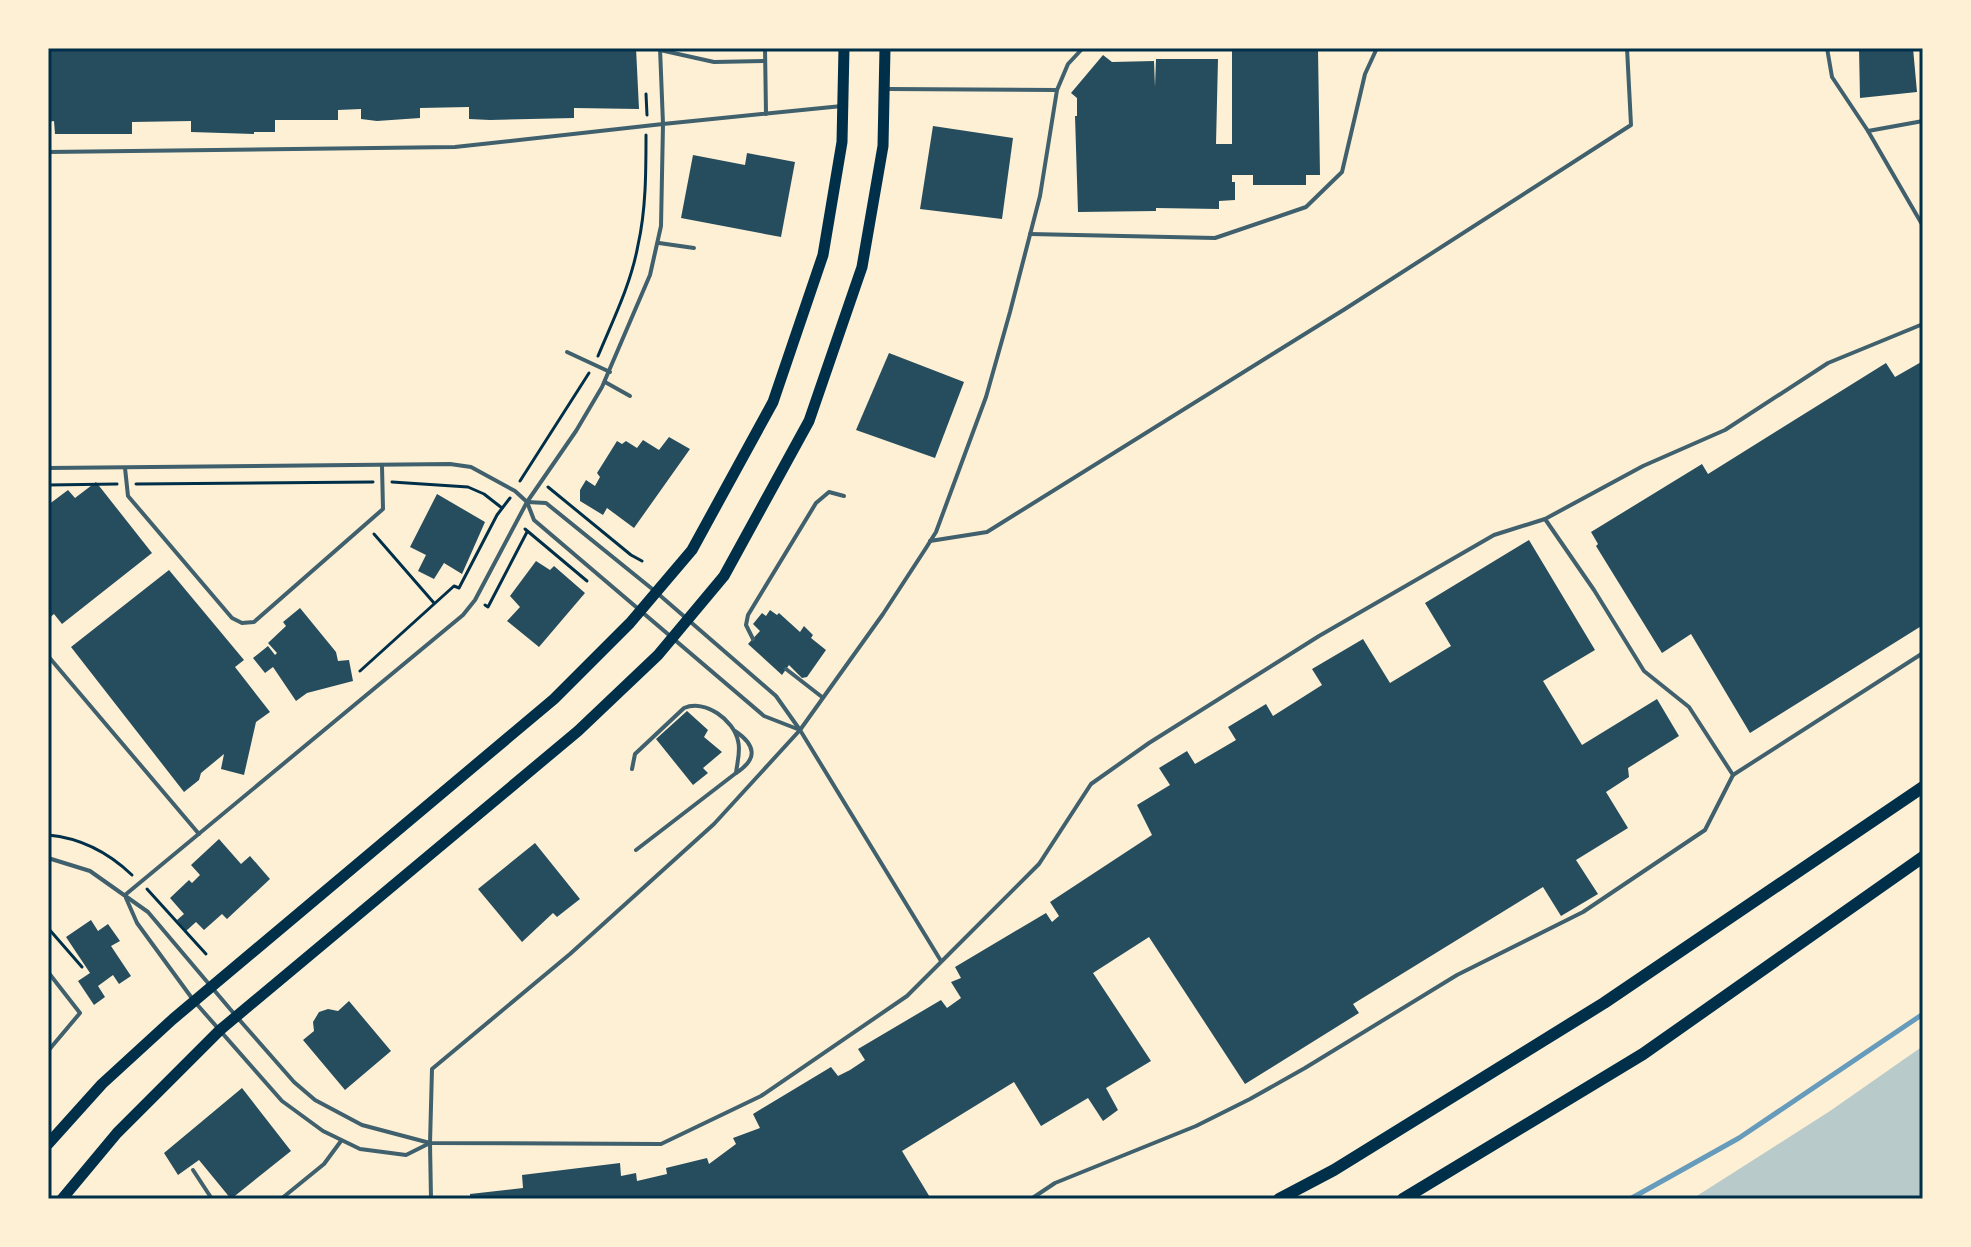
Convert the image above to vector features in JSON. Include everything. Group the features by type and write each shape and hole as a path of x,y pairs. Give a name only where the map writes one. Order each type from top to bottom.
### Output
{"highway":[{"path":"1279,1199 1334,1170 1604,1003 1923,787"},
{"path":"1403,1199 1643,1054 1923,857"}],"main road":[{"path":"48,1144 102,1084 194,1001 554,699 619,634 692,550 773,402 823,255 842,142 844,48"},
{"path":"62,1199 117,1133 220,1030 578,731 658,655 724,576 809,421 862,267 883,146 885,48"}],"lane":[{"path":"765,48 766,114"},
{"path":"431,1199 432,1069 570,954 714,824 800,730 883,614 936,532 986,397 1040,196 1057,90 1068,64 1083,48"},
{"path":"1030,234 1215,238 1306,207 1342,172 1365,74 1377,48"},
{"path":"930,541 987,532 1345,309 1631,125 1627,48"},
{"path":"1827,48 1832,77 1868,131 1923,226"},
{"path":"1830,57 1834,48"},
{"path":"125,895 463,615 475,600 527,502 605,382 650,275 659,243 663,124 660,49 714,62 765,61"},
{"path":"884,89 1057,90"},
{"path":"48,152 455,147 843,106"},
{"path":"1868,131 1923,121"},
{"path":"659,243 694,248"},
{"path":"48,858 90,871 148,912 294,1082 315,1100 362,1125 430,1143 661,1144 761,1096 907,996 1039,864 1091,784 1149,743 1319,636 1494,535 1545,519 1643,466 1725,430 1828,363 1923,324"},
{"path":"567,352 610,372"},
{"path":"605,382 630,396"},
{"path":"48,468 450,464 471,467 515,491 527,502 534,520 764,716 800,730"},
{"path":"125,468 128,496 232,618 242,623 254,622 383,509 382,466"},
{"path":"753,639 746,625 748,615 816,503 829,492 844,496"},
{"path":"527,502 546,503 656,592 776,696 800,730 941,961"},
{"path":"1545,519 1644,671 1689,707 1733,775"},
{"path":"1031,1199 1055,1183 1196,1126 1250,1099 1457,975 1583,912 1705,830 1733,775 1923,653"},
{"path":"48,656 200,834"},
{"path":"786,669 823,697"},
{"path":"632,769 635,754 684,708 693,704 703,705 723,718 746,738 751,747 751,757 746,767 636,850"},
{"path":"735,731 740,745 736,773"},
{"path":"125,895 137,923 194,1001 282,1101 341,1141 360,1149 406,1155 430,1143"},
{"path":"48,972 80,1013 48,1051"},
{"path":"281,1199 324,1164 341,1141"},
{"path":"193,1170 212,1199"}],"path":[{"path":"360,671 454,586 459,588 503,509 595,364 623,296 638,247 643,213 646,94"},
{"path":"527,470 642,561"},
{"path":"48,485 383,481 468,487 484,494 517,520 594,587"},
{"path":"374,534 435,604"},
{"path":"48,928 82,967"}],"shaded area":[{"path":"1923,1046 1923,1199 1692,1199 1830,1111"}],"building":[{"path":"48,48 636,48 639,109 574,108 574,118 490,120 469,119 469,107 420,108 420,118 377,121 361,119 361,109 338,110 338,120 275,120 275,132 254,134 191,132 191,121 132,122 132,134 55,134 54,121 48,122"},
{"path":"1859,48 1913,48 1917,92 1860,98"},
{"path":"1318,50 1320,175 1306,175 1306,185 1253,185 1253,175 1232,175 1235,200 1219,201 1219,209 1078,212 1077,98 1071,93 1103,55 1112,62 1154,61 1155,87 1156,59 1218,59 1216,144 1232,144 1232,51"},
{"path":"933,126 1013,138 1002,219 920,209"},
{"path":"747,153 795,162 781,237 681,218 693,155 745,165"},
{"path":"889,353 964,382 935,458 856,430"},
{"path":"1923,361 1923,625 1750,733 1691,634 1662,653 1596,546 1598,544 1591,532 1702,464 1708,474 1886,363 1895,377"},
{"path":"669,437 690,449 634,528 607,508 603,515 580,501 580,490 586,480 595,486 600,477 597,473 617,441 622,444 626,441 637,448 643,440 659,450"},
{"path":"96,482 152,553 62,624 54,614 48,619 48,505 68,490 75,498"},
{"path":"437,494 485,522 462,574 444,563 434,579 418,571 426,555 410,547"},
{"path":"1529,540 1595,650 1543,681 1582,745 1657,699 1679,736 1628,768 1629,777 1606,792 1628,828 1576,860 1598,894 1561,916 1543,887 1353,1004 1359,1013 1245,1084 1149,937 1093,973 1151,1061 1106,1088 1118,1110 1103,1121 1088,1098 1041,1126 1014,1082 902,1151 931,1199 470,1199 470,1194 523,1188 522,1175 620,1163 621,1176 636,1173 637,1181 667,1174 666,1168 707,1158 709,1164 736,1144 733,1138 760,1128 753,1114 831,1067 838,1076 850,1070 865,1060 858,1049 941,1000 947,1008 961,998 951,982 961,978 955,967 1046,913 1052,922 1059,916 1050,902 1152,835 1137,805 1170,785 1159,768 1187,751 1195,764 1236,740 1228,727 1266,704 1273,716 1322,685 1312,669 1363,639 1390,683 1451,646 1425,603"},
{"path":"536,561 550,570 554,566 585,593 539,647 507,621 520,607 510,596"},
{"path":"169,570 244,660 235,667 270,712 256,722 244,775 221,769 224,754 184,792 71,647"},
{"path":"300,608 336,652 338,661 349,660 353,681 307,693 296,701 273,667 265,673 253,658 268,646 275,655 277,653 268,643 286,626 283,622"},
{"path":"770,610 777,615 779,613 800,632 804,626 813,635 811,638 826,650 807,677 802,678 789,665 782,675 748,644 760,631 753,624 762,613 766,616"},
{"path":"687,711 708,730 704,737 722,752 703,768 708,773 693,785 656,739"},
{"path":"219,839 241,864 250,856 270,879 227,919 222,914 204,930 196,922 186,931 177,920 184,914 170,898 189,880 192,883 200,875 191,865"},
{"path":"535,843 580,899 557,917 553,913 522,942 478,889"},
{"path":"91,920 98,931 108,924 120,941 111,946 131,976 119,984 113,975 98,986 105,997 94,1005 78,981 90,973 66,937"},
{"path":"349,1001 391,1051 345,1090 303,1040 314,1031 313,1022 319,1012 328,1009 338,1011"},
{"path":"242,1088 291,1151 231,1199 199,1160 178,1175 164,1153"}],"waterway":[{"path":"1630,1199 1739,1138 1923,1014"}]}
